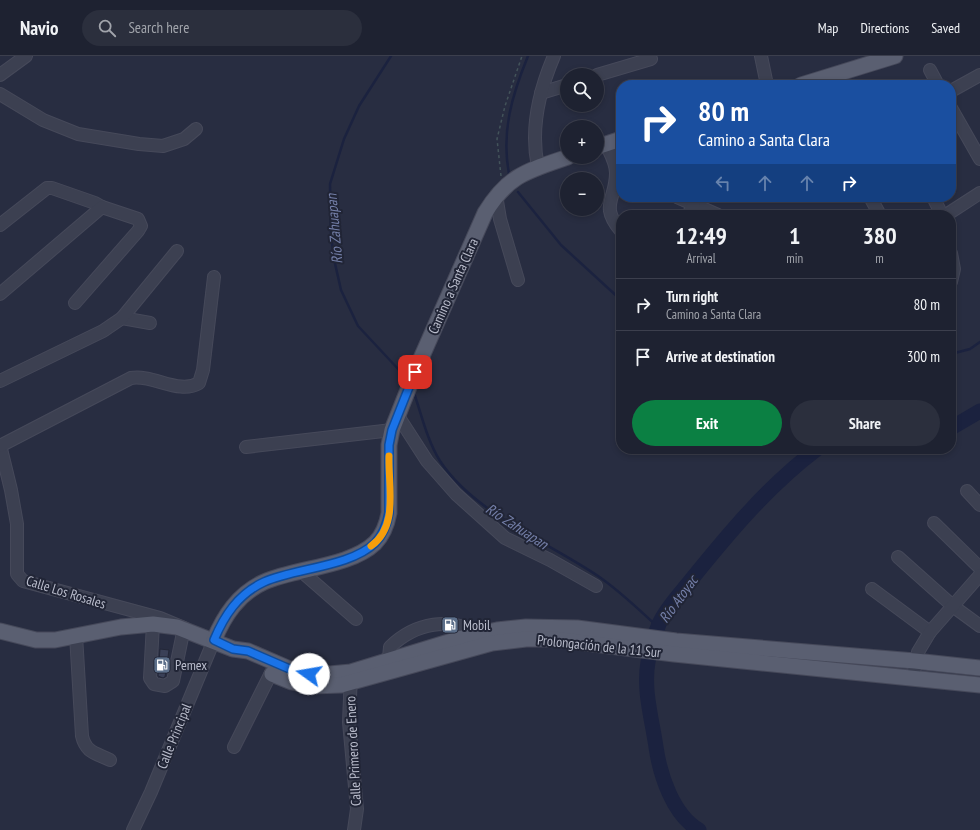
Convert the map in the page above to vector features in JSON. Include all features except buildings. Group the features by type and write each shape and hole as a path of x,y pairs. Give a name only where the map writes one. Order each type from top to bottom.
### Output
{"main road":[{"path":"817,80 895,56"},
{"path":"604,144 616,140"},
{"name":"Camino a Santa Clara","path":"214,640 231,607 244,594 264,582 349,557 375,543 387,523 391,503 389,461 392,430 473,239 499,192 517,177 538,167 560,160"},
{"name":"Prolongación de la 11 Sur","path":"0,631 36,640 55,640 122,627 153,624 184,628 233,649 248,651 275,664 300,672 351,678"},
{"name":"Prolongación de la 11 Sur","path":"233,649 244,660 271,673 292,682 312,686 332,686 351,678 482,634 526,633 554,639 612,640 740,653 980,685"},
{"name":"Prolongación de la 11 Sur","path":"388,666 492,643 526,633"},
{"name":"Prolongación de la 11 Sur","path":"740,653 915,661 980,668"}],"street":[{"path":"0,75 26,56"},
{"path":"538,167 534,150 536,124 541,93 554,56"},
{"path":"761,56 766,80"},
{"path":"604,74 651,59"},
{"path":"930,70 935,80"},
{"path":"956,88 980,75"},
{"path":"541,93 560,87"},
{"path":"0,94 43,120 78,134 138,144 163,146 184,139 196,129"},
{"path":"956,115 975,141 980,159"},
{"path":"604,148 613,158 616,168"},
{"path":"0,225 47,188 52,188 95,203 102,207 134,216 140,222 140,226 75,303"},
{"path":"616,190 609,213 616,225"},
{"path":"499,192 500,218 518,280"},
{"path":"954,210 980,193"},
{"path":"689,202 707,210"},
{"path":"691,210 694,204"},
{"path":"0,294 102,207"},
{"path":"0,381 103,331 122,318 177,251"},
{"path":"0,445 131,378 141,377 188,387 199,383 203,370 214,277"},
{"path":"122,318 150,323"},
{"path":"398,416 427,461 456,494 505,538 550,560 596,586"},
{"path":"246,447 392,430"},
{"name":"Calle Los Rosales","path":"0,445 11,490 17,524 17,574 23,581 160,618 184,628"},
{"path":"967,491 980,504"},
{"path":"934,523 980,568"},
{"path":"898,557 954,606 980,626"},
{"path":"301,571 356,619"},
{"path":"913,677 915,661 930,632 980,575"},
{"path":"872,589 930,632"},
{"path":"122,627 127,610"},
{"path":"153,624 150,678 154,684 165,686 173,681 184,628"},
{"path":"388,666 390,647 405,634 424,626 449,624 466,627 482,634"},
{"path":"76,635 82,736 84,745 88,750 110,760"},
{"name":"Calle Principal","path":"133,830 151,792 214,640"},
{"path":"234,747 271,673"},
{"name":"Calle Primero de Enero","path":"351,678 349,722 357,809 354,830"}],"path":[{"path":"499,192 497,139 505,106 522,56"}],"waterway":[{"name":"Río Zahuapan","path":"391,56 359,106 344,139 330,184 331,235 334,259 341,290 358,326 400,371"},
{"path":"509,174 506,143 507,128 517,85 528,56"},
{"path":"518,192 561,245 616,295"},
{"path":"956,353 970,349 980,342"},
{"name":"Río Zahuapan","path":"414,393 435,453 454,479 472,496 492,511 598,576 629,600 658,627"},
{"name":"Río Atoyac","path":"956,425 980,411"},
{"name":"Río Atoyac","path":"699,830 682,815 675,805 665,782 658,758 647,694 648,662 654,638 659,624 669,607 705,562 766,494 782,478 811,454"}],"slow traffic":[{"path":"371,546 382,533 387,523 391,503 389,456"}],"place":[{"name":"Mobil","path":"450,625"},
{"name":"Pemex","path":"162,665"}],"route":[{"path":"309,674 275,664 248,651 233,649 214,640 231,607 244,594 264,582 349,557 375,543 387,523 391,503 389,445 392,430 415,372"}]}
